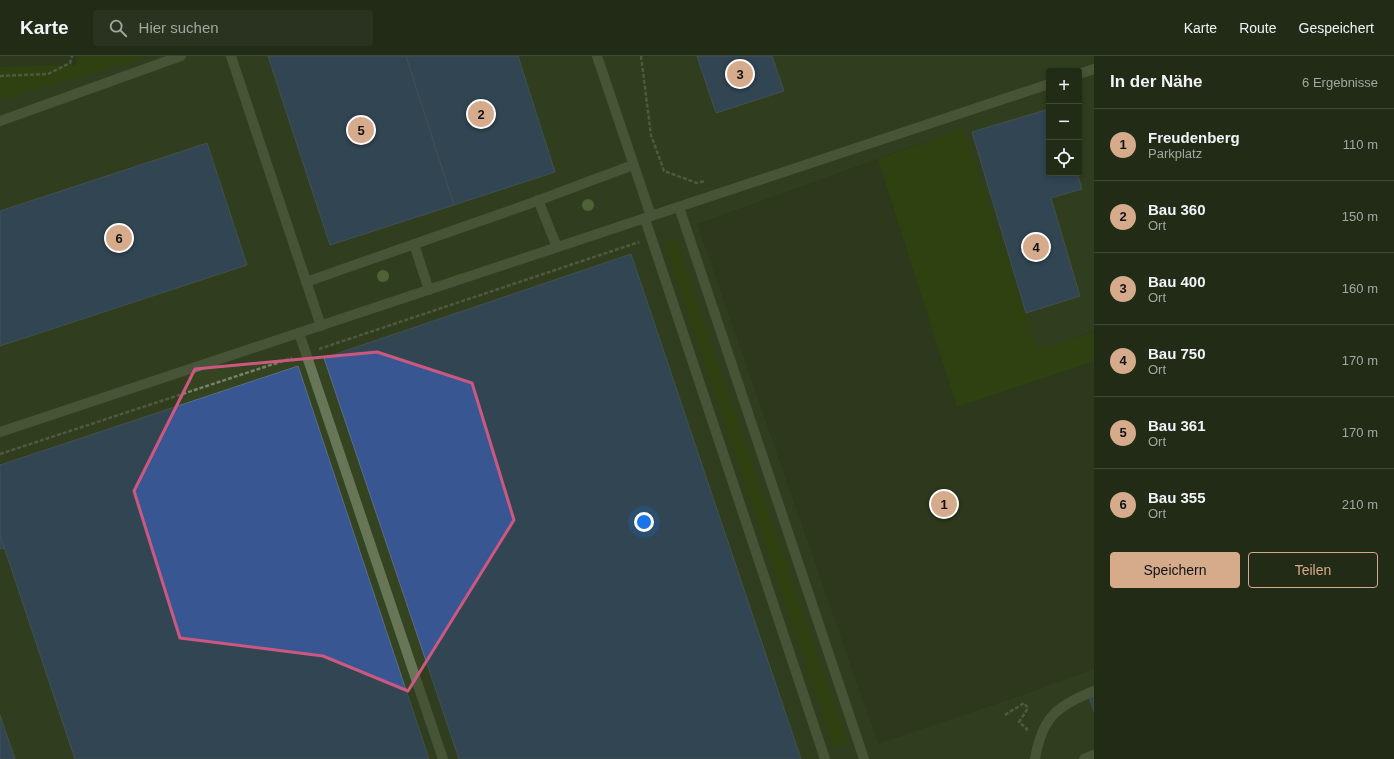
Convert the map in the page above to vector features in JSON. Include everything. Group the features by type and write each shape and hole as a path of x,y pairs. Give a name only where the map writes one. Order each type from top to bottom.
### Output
{"street":[{"path":"0,121 182,56"},
{"path":"231,56 321,326"},
{"path":"597,56 633,165 648,217 651,238 825,759"},
{"path":"1082,73 1094,70"},
{"path":"0,432 1046,85"},
{"path":"306,282 633,165"},
{"path":"538,200 557,247"},
{"path":"680,207 864,759"},
{"path":"414,244 429,290"},
{"path":"299,333 443,759"},
{"path":"1037,758 1036,747 1048,720 1058,710 1073,699 1094,691"},
{"path":"1084,759 1094,755"}],"path":[{"path":"0,76 48,74 70,63 72,56"},
{"path":"0,454 306,354 651,238"},
{"path":"1005,715 1024,703 1028,708 1019,722 1027,729 1025,735"}],"highlighted area":[{"path":"377,352 472,383 514,520 408,691 323,656 180,638 134,491 195,369"}],"shaded area":[{"path":"152,56 1094,56 1094,331 1037,350 962,128 697,224 878,744 1029,693 1094,669 1094,759 0,759 0,100"}],"green space":[{"path":"78,56 152,56 0,100 0,67 76,65"},
{"path":"963,128 1037,349 1094,332 1094,361 957,407 878,159"},
{"path":"676,240 848,743 833,747 664,243"}],"building":[{"path":"268,56 406,56 454,205 330,245"},
{"path":"406,56 518,56 555,172 454,205"},
{"path":"697,56 772,56 784,91 716,113"},
{"path":"1046,110 1046,176 1078,176 1082,189 1051,198 1080,296 1026,313 972,132"},
{"path":"207,143 247,265 0,346 0,211"},
{"path":"631,254 801,759 459,759 324,358"},
{"path":"298,366 429,759 75,759 0,535 0,465"},
{"path":"0,535 4,548 0,549"},
{"path":"1094,694 1094,712 1089,696"},
{"path":"0,715 15,759 0,759"}],"place":[{"name":"Bau 400","path":"740,74"},
{"name":"Bau 360","path":"481,114"},
{"name":"Bau 361","path":"361,130"},
{"name":"Bau 355","path":"119,238"},
{"name":"Bau 750","path":"1036,247"},
{"name":"Freudenberg","path":"944,504"}]}
